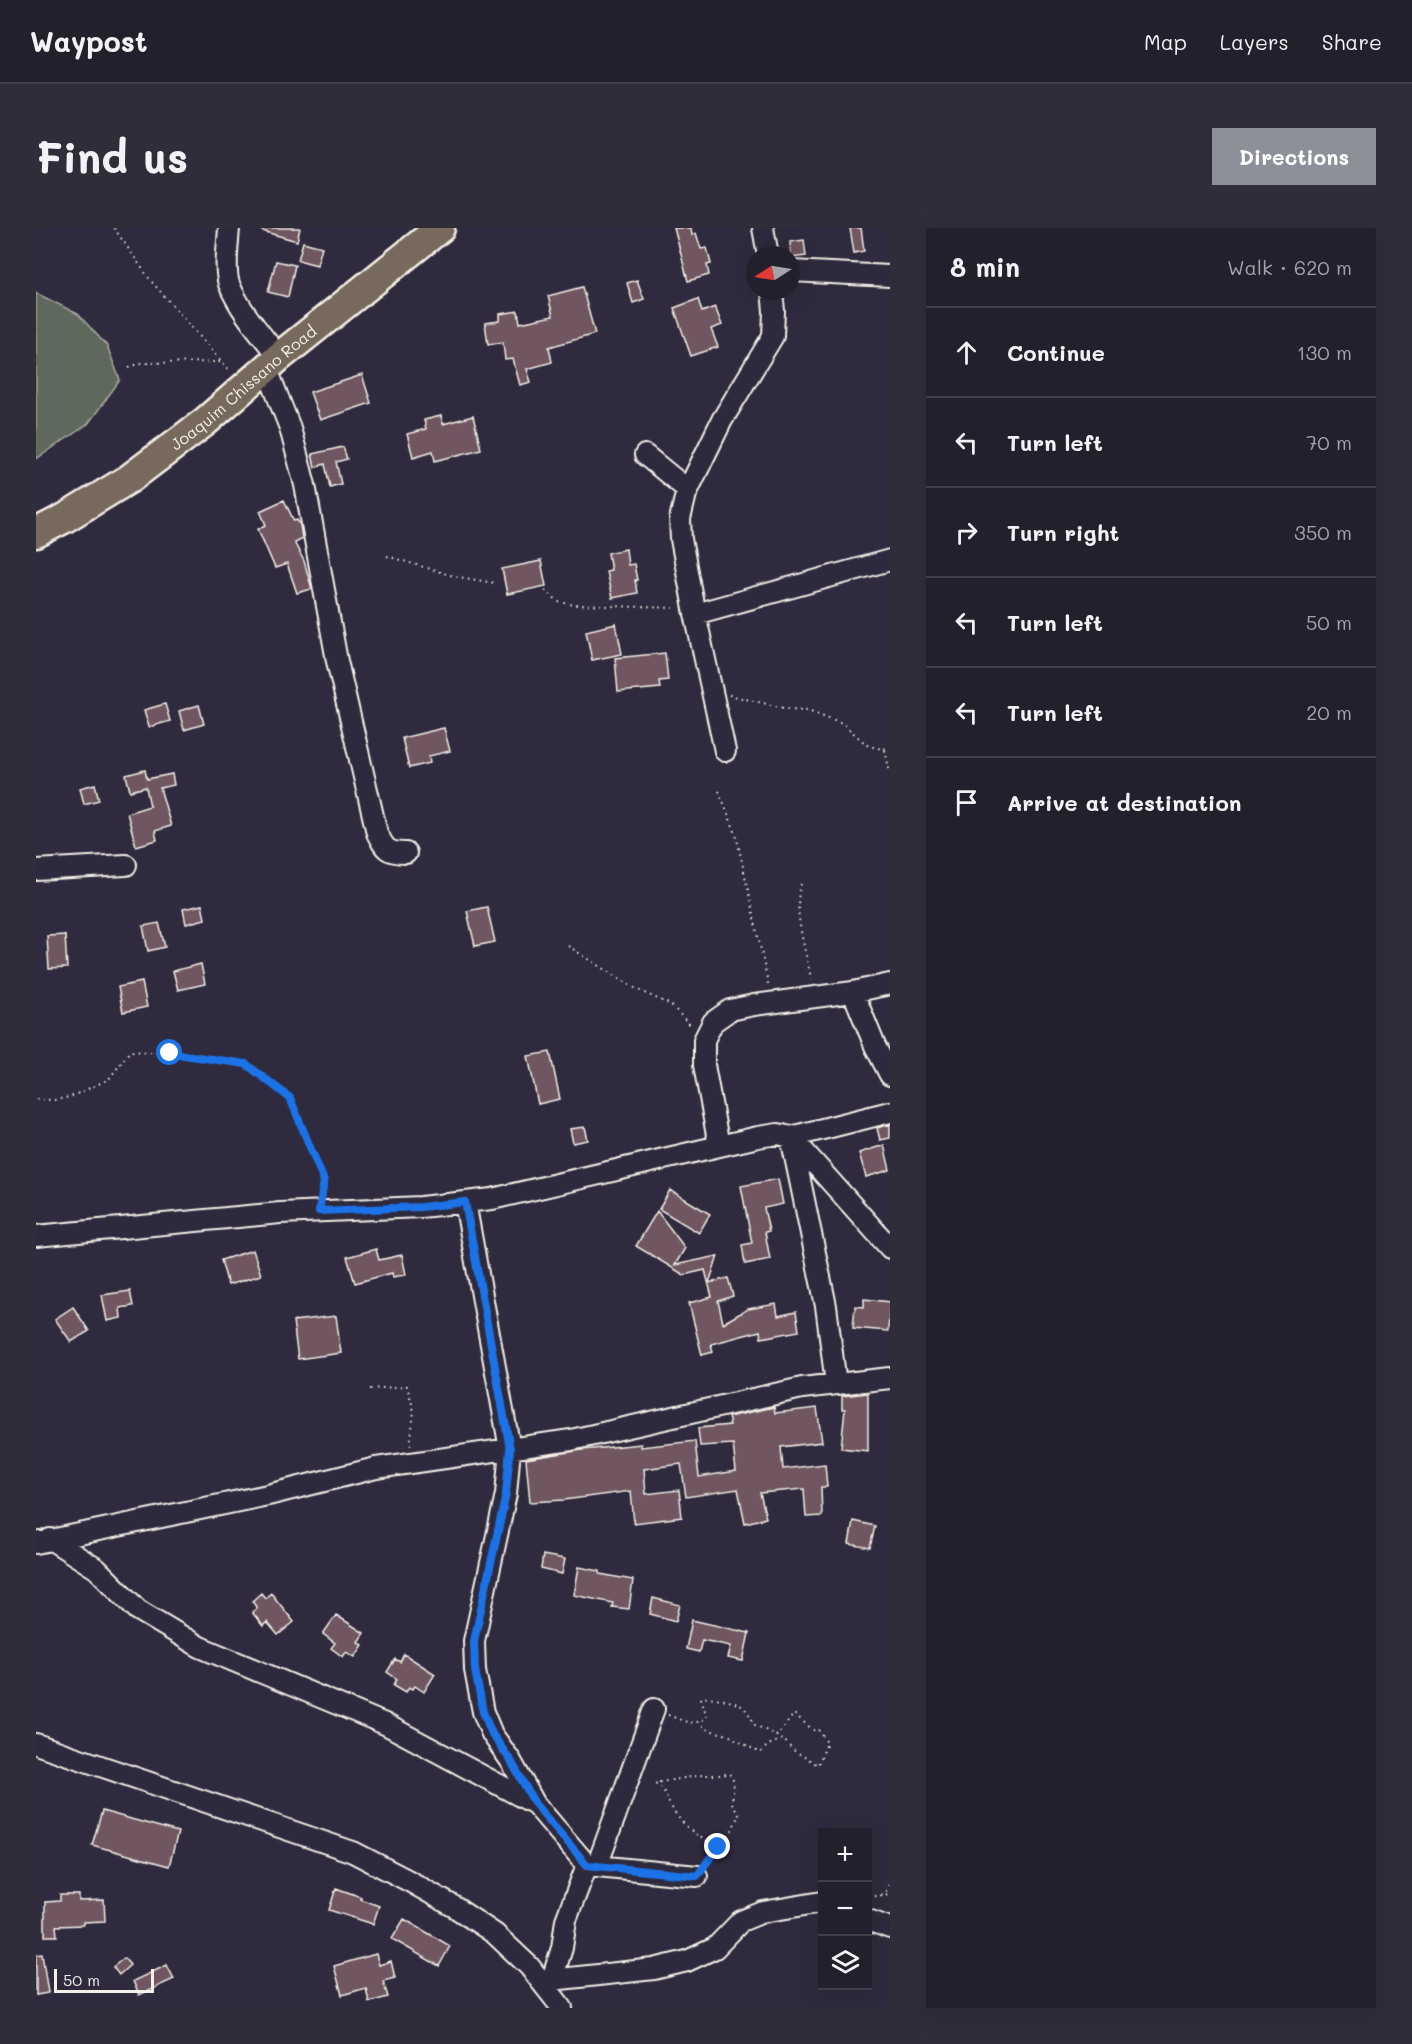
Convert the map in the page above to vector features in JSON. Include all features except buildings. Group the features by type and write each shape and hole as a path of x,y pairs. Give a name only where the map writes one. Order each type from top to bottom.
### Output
{"highway":[{"name":"Joaquim Chissano Road","path":"36,533 129,479 206,422 273,363 440,228"}],"street":[{"path":"229,228 227,253 229,282 273,363 305,485 337,661 377,833 385,848 394,853 406,853"},
{"path":"763,228 766,246"},
{"path":"800,271 890,276"},
{"path":"725,751 694,611 681,539 680,519 688,490 722,420 773,336 773,300"},
{"path":"645,455 688,490"},
{"path":"694,611 890,560"},
{"path":"36,870 126,865"},
{"path":"719,1146 704,1065 704,1040 713,1022 730,1010 772,1002 853,992 890,984"},
{"path":"853,992 874,1046 890,1075"},
{"path":"36,1236 280,1213 421,1207 492,1199 719,1146 778,1134 791,1137 890,1112"},
{"path":"791,1137 890,1248"},
{"path":"791,1137 826,1306 836,1383"},
{"path":"465,1202 510,1449 506,1494 474,1641 475,1670 483,1712 492,1734 511,1761 535,1804 592,1865 697,1876"},
{"path":"43,1541 268,1495 376,1468 571,1440 802,1388 890,1378"},
{"path":"43,1541 97,1569 138,1610 200,1647 385,1724 535,1804"},
{"path":"550,1985 562,1948 566,1920 658,1712"},
{"path":"36,1744 353,1852 445,1901 495,1934 550,1985 562,2008"},
{"path":"550,1985 687,1961 716,1948 741,1921 763,1912 818,1903"},
{"path":"872,1922 890,1928"}],"path":[{"path":"114,228 151,281 244,388"},
{"path":"129,367 142,363 223,362"},
{"path":"387,556 453,576 495,583"},
{"path":"545,590 559,602 575,605 694,611"},
{"path":"712,691 788,709 808,710 838,721 861,741 876,748 890,749"},
{"path":"885,750 890,773"},
{"path":"719,791 735,834 772,1002"},
{"path":"801,884 798,892 798,908 815,997"},
{"path":"568,946 638,990 671,1005 704,1040"},
{"path":"36,1099 54,1100 70,1097 109,1079 130,1052 170,1053 246,1064 290,1098 324,1181 319,1211"},
{"path":"370,1389 407,1386 414,1412 409,1463"},
{"path":"658,1712 689,1723 700,1722 707,1717 701,1698 708,1696 742,1705 755,1725 777,1736 794,1714 813,1730 819,1730 827,1743 818,1764 793,1750 783,1739 768,1745 760,1753 728,1735 705,1729 700,1722"},
{"path":"697,1876 732,1830 739,1814 732,1803 734,1782 729,1773 655,1783 665,1790 670,1805 686,1826 701,1840 718,1847"},
{"path":"881,1895 887,1890 890,1880"},
{"path":"872,1896 890,1894"}],"green space":[{"path":"36,293 78,314 107,346 120,380 88,424 36,459"}],"route":[{"path":"170,1053 246,1064 290,1098 324,1181 319,1211 421,1207 465,1202 510,1449 506,1494 474,1641 475,1670 483,1712 492,1734 511,1761 535,1804 587,1865 697,1876 718,1847"}]}
